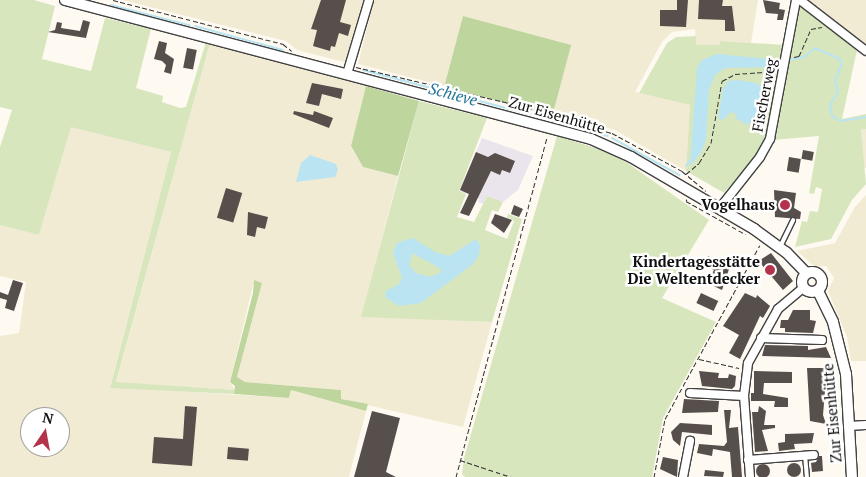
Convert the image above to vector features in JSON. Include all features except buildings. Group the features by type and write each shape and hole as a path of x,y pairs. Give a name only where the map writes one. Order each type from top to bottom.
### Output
{"street":[{"name":"Zur Eisenhütte","path":"65,0 543,126 613,148 719,209 780,247 806,273 814,272 820,276 822,284 818,291 840,344 846,374 852,477"},
{"path":"347,74 369,0"},
{"name":"Fischerweg","path":"719,209 766,148 796,0"},
{"path":"800,0 866,51"},
{"path":"803,288 802,280 806,273"},
{"path":"803,288 810,292 818,291"},
{"path":"750,477 744,396 749,359 778,309 803,288"},
{"path":"761,338 822,340"},
{"path":"690,392 744,396"},
{"path":"848,426 866,425"},
{"path":"683,477 690,441"},
{"path":"748,460 814,455"}],"lane":[{"path":"780,247 793,220"},
{"path":"805,455 806,477"}],"path":[{"path":"785,59 799,56 811,29 826,28"},
{"path":"686,174 699,163 711,143 722,81 734,74 756,75 783,70"},
{"path":"575,122 612,132 686,174 697,183 686,201 750,237"},
{"path":"456,477 548,135 543,126"},
{"path":"654,477 665,419 762,242 758,240"},
{"path":"699,358 747,371"},
{"path":"460,460 511,477"}],"shaded area":[{"path":"122,0 364,0 348,63 297,50 286,41"},
{"path":"374,0 758,0 751,43 721,41 720,45 696,45 695,29 672,32 662,42 635,92 690,105 686,171 615,130 552,113 571,45 463,16 444,86 358,64"},
{"path":"809,0 866,0 866,46"},
{"path":"210,43 366,86 351,147 363,167 398,176 362,316 492,322 463,427 341,399 341,390 245,382 237,377 262,283 254,281 230,382 235,390 116,383"},
{"path":"71,126 171,152 110,387 289,398 291,390 366,411 349,477 0,477 0,336 19,333 26,282 0,276 0,225 39,235"},
{"path":"866,129 866,168 862,168 861,130"},
{"path":"482,138 533,156 518,190 503,202 487,196 484,204 478,202 479,199 459,191"},
{"path":"866,195 866,361 851,361 847,337 828,291 834,278 826,266 815,267 797,251 835,243 855,207"}],"green space":[{"path":"0,0 34,0 55,6 42,59 91,71 105,18 151,29 136,88 163,96 162,102 180,108 186,107 206,42 210,43 116,382 235,390 234,394 110,388 171,152 71,127 39,235 0,225 0,147 12,110 0,107"},
{"path":"805,6 857,50 842,119 866,114 866,129 861,130 866,184 852,200 831,239 795,247 802,221 807,222 810,211 818,212 822,189 816,187 814,194 809,193 819,136 773,140 800,7"},
{"path":"463,16 571,45 552,116 444,87"},
{"path":"696,36 696,45 720,45 720,41 785,45 763,147 724,193 686,171 690,105 639,93 667,43 676,37"},
{"path":"366,86 419,101 398,176 363,167 351,146"},
{"path":"419,101 487,118 459,191 466,194 457,217 474,222 487,196 503,202 498,212 492,210 485,230 507,239 514,221 507,217 508,214 522,219 492,322 361,317"},
{"path":"557,136 602,150 626,162 709,220 662,298 716,322 663,418 652,477 465,477 462,474 464,458"},
{"path":"254,280 262,283 237,377 245,382 341,390 341,399 368,404 366,411 291,390 289,398 234,394 235,386 230,382 253,293"}],"water":[{"path":"717,54 780,60 770,67 725,68 715,75 709,90 706,139 701,153 690,166 697,68 702,60"},
{"path":"739,80 756,83 764,87 766,93 759,114 748,125 735,118 737,115 732,112 721,121 718,117 723,89 728,81"},
{"path":"310,155 336,164 338,170 335,177 296,182 301,163"},
{"path":"413,238 435,252 449,256 476,239 480,245 479,255 473,264 421,303 399,306 385,297 386,291 399,284 402,278 393,253 397,243","holes":["412,253 438,267 442,272 430,277 416,273 409,265"]}],"waterway":[{"name":"Schieve","path":"111,5 189,25"},
{"name":"Schieve","path":"195,26 283,50"},
{"name":"Schieve","path":"790,60 804,57 815,48 840,59 841,66 835,80 838,92 830,105 832,116 840,121 866,117"},
{"name":"Schieve","path":"363,70 544,118"},
{"name":"Schieve","path":"547,119 608,136"},
{"name":"Schieve","path":"612,138 679,175"},
{"name":"Schieve","path":"686,166 691,159"}],"place":[{"name":"Vogelhaus","path":"785,205"},
{"name":"Kindertagesstätte Die Weltentdecker","path":"770,270"}]}
